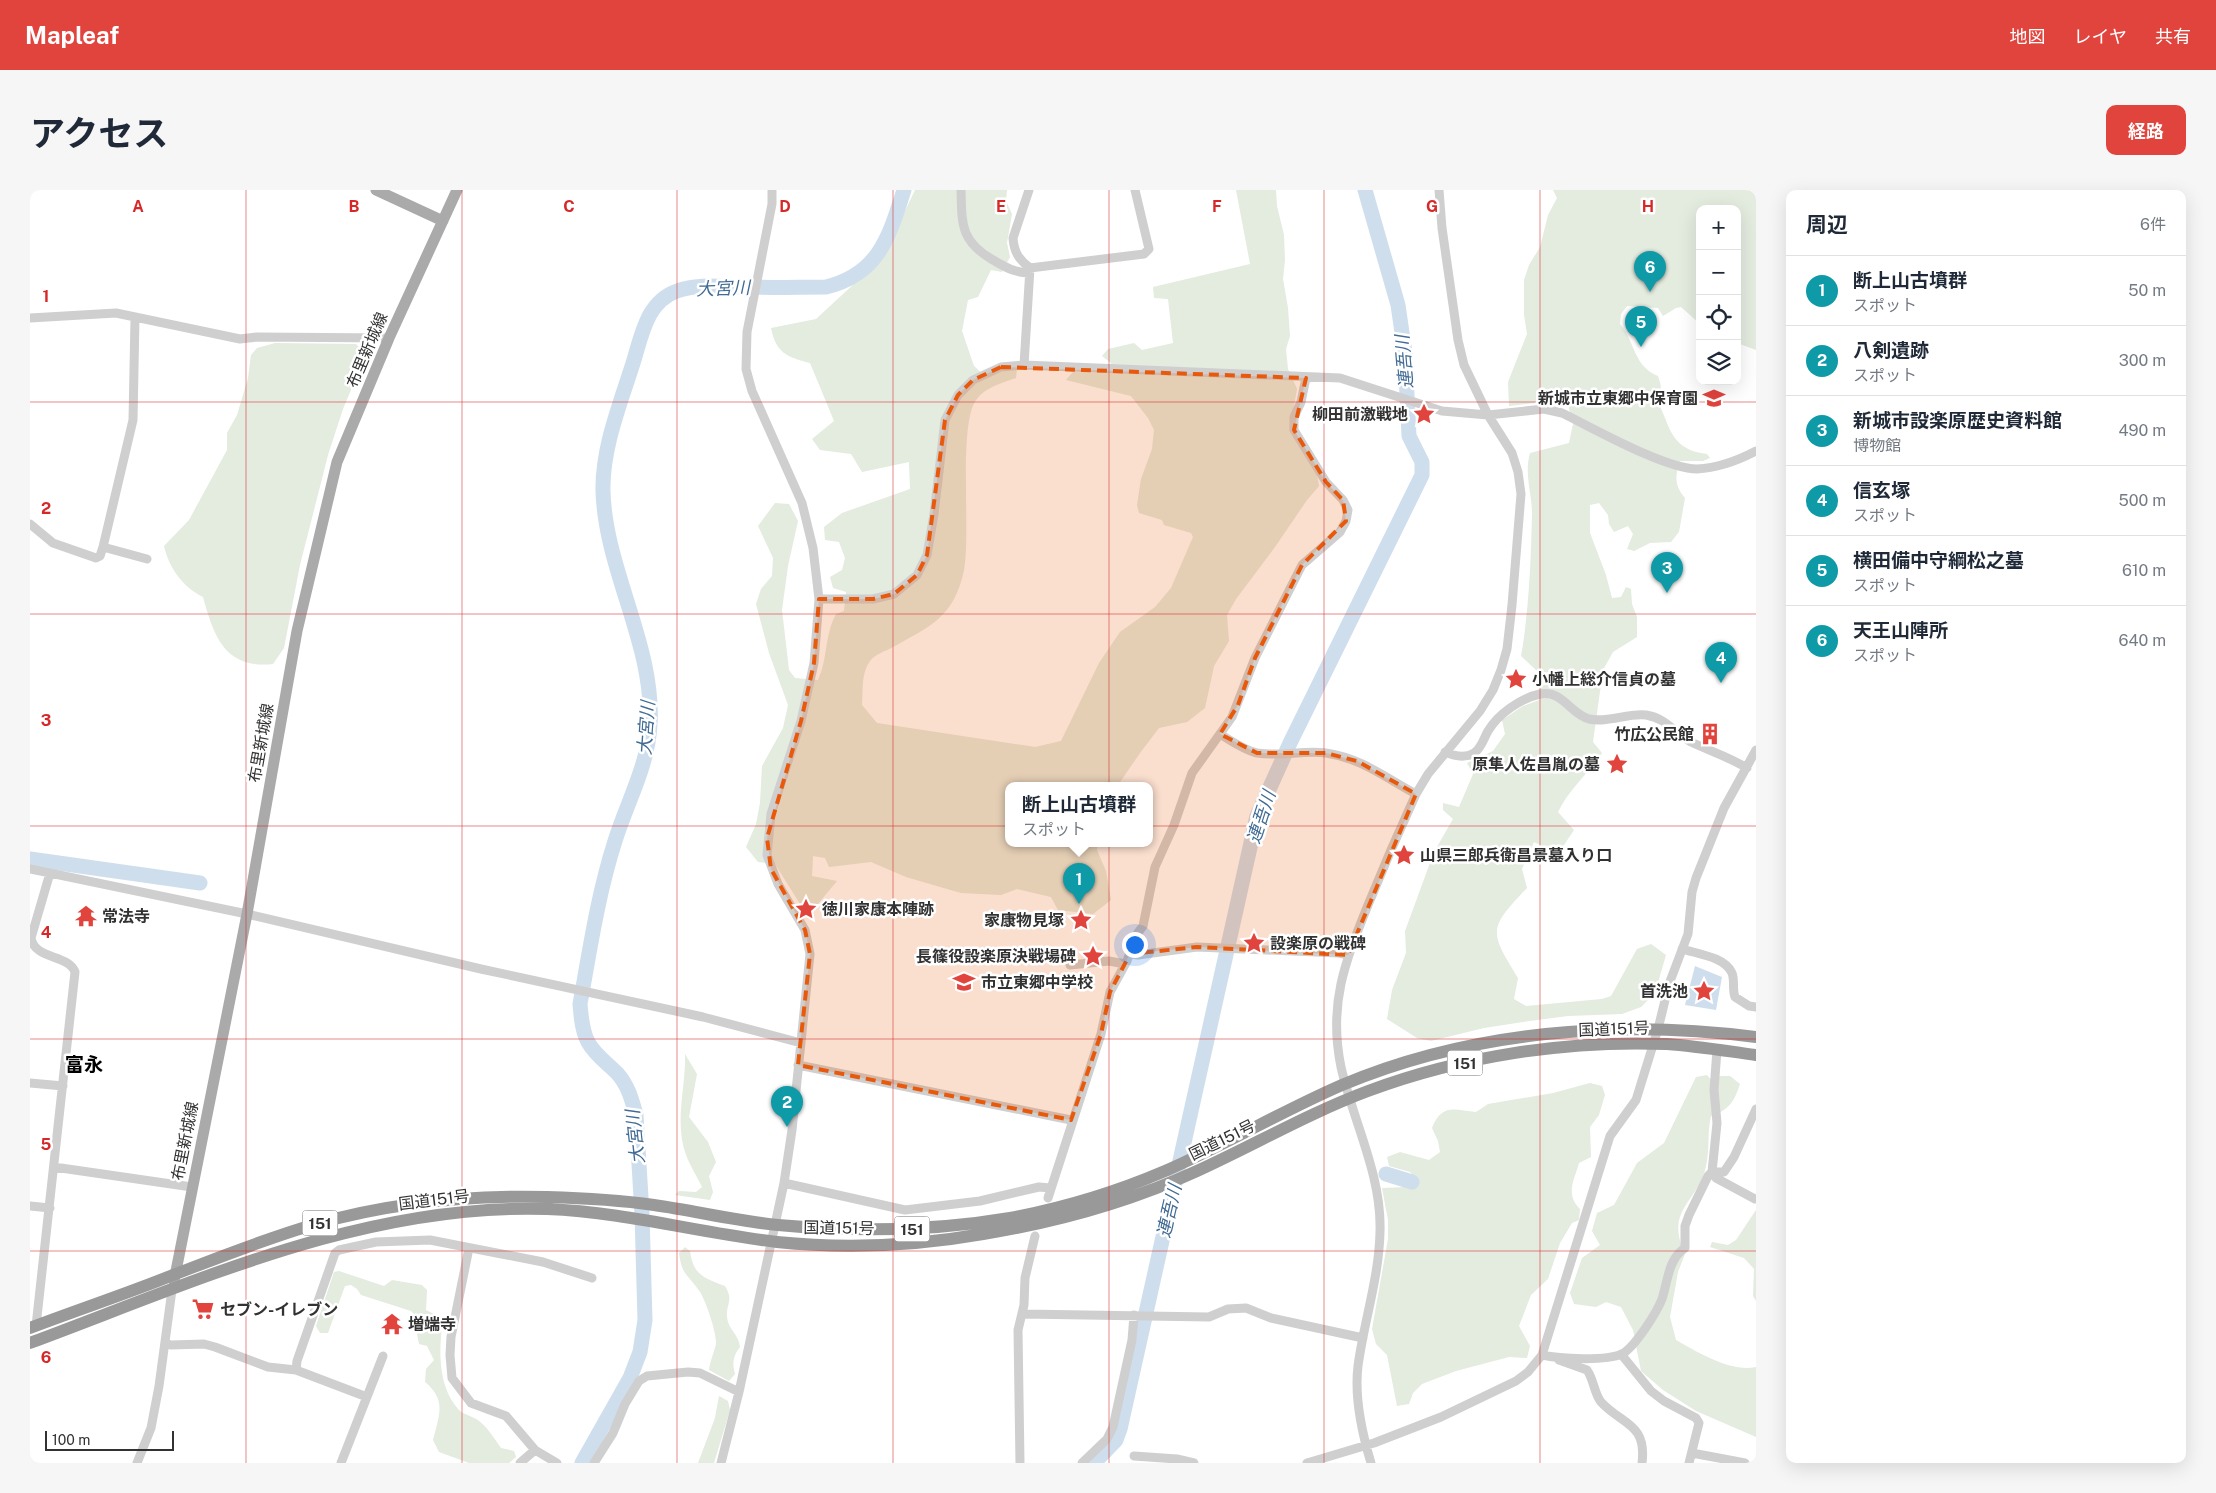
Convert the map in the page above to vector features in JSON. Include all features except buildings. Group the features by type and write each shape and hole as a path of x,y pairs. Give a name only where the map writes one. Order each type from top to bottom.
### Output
{"highway":[{"name":"国道151号","path":"33,1327 266,1240 321,1223 387,1209 454,1200 515,1197 626,1202 774,1224 818,1228 906,1229 976,1224 1085,1200 1165,1170 1273,1117 1346,1084 1405,1063 1499,1041 1543,1034 1658,1029 1756,1037"},
{"name":"国道151号","path":"30,1343 203,1278 333,1236 382,1223 426,1215 545,1209 626,1216 795,1244 887,1246 963,1237 1057,1220 1164,1185 1350,1098 1411,1077 1501,1056 1596,1045 1653,1044 1756,1055"}],"main road":[{"path":"376,190 443,221"},
{"name":"布里新城線","path":"172,1290 247,914 297,631 337,462 389,338 457,190"}],"street":[{"path":"725,1462 770,1241 784,1183 810,954 805,930 771,869 767,855 767,838 771,814 801,721 814,663 819,600 813,548 804,510 752,390 746,369 745,350 772,204 772,190"},
{"path":"961,190 962,220 968,239 977,251 1013,272 1144,254 1149,250 1135,190"},
{"path":"1024,365 1030,271 1020,260 1014,246 1014,238 1028,190"},
{"path":"1372,1463 1366,1446 1358,1393 1358,1368 1378,1263 1380,1230 1376,1191 1338,1049 1336,1012 1341,978 1348,955 1416,794 1445,752 1480,711 1493,690 1507,649 1521,494 1518,472 1512,453 1488,415 1464,364 1458,340 1442,228 1439,190"},
{"path":"30,318 116,313 240,339 257,337 389,338"},
{"path":"30,524 53,543 96,558 100,556 133,420 135,318"},
{"path":"819,600 872,599 894,594 916,575 927,555 934,514 945,420 958,395 973,380 1001,367 1024,365 1346,379 1442,411 1488,415 1550,409 1651,456 1678,466 1696,469 1739,459 1756,451"},
{"path":"1048,1198 1101,1034 1110,992 1130,954 1133,942 1146,917 1155,867 1174,825 1192,773 1238,705 1255,658 1302,565 1340,532 1346,521 1348,510 1343,500 1326,482 1294,430 1294,417 1301,402 1306,378"},
{"path":"103,547 147,559"},
{"path":"1445,752 1454,756 1465,757 1475,753 1497,720 1530,697 1554,694 1577,713 1588,719 1600,720 1644,715 1657,718 1690,741 1747,768"},
{"path":"1220,734 1257,753 1326,753 1357,761 1377,770 1416,794"},
{"path":"1307,1463 1366,1446 1441,1417 1516,1381 1528,1372 1542,1355 1610,1136 1636,1100 1658,1029 1669,984 1688,934 1692,892 1696,878 1724,808 1756,750"},
{"path":"30,869 247,914 574,990 703,1017 801,1043"},
{"path":"33,1327 50,1208 76,972 70,965 36,949 31,938 50,873"},
{"path":"1130,954 1138,955 1197,947 1222,947 1348,955"},
{"path":"1682,949 1723,962 1729,967 1733,976 1732,990 1735,997 1749,1006 1756,1007"},
{"path":"1070,964 1109,961 1125,964"},
{"path":"1542,1355 1607,1358 1621,1354 1634,1343 1660,1303 1671,1264 1676,1254 1685,1246 1686,1226 1689,1215 1708,1176 1712,1172 1717,1123 1714,1090 1717,1050"},
{"path":"798,1065 1072,1120"},
{"path":"30,1083 63,1086"},
{"path":"1712,1172 1724,1172 1734,1158 1756,1109"},
{"path":"54,1167 192,1187"},
{"path":"1712,1172 1716,1178 1755,1199"},
{"path":"784,1183 906,1210 980,1201 1039,1187 1051,1188"},
{"path":"30,1206 50,1208"},
{"path":"1020,1463 1018,1330 1023,1314 1025,1278 1035,1236"},
{"path":"296,1370 297,1362 335,1253 339,1250 376,1242 416,1239 430,1240 543,1262 592,1278"},
{"path":"470,1248 451,1337 452,1378 471,1403 506,1416 535,1450 557,1463"},
{"path":"137,1463 150,1428 172,1290"},
{"path":"1023,1314 1209,1317 1228,1309 1246,1308 1271,1318 1363,1338"},
{"path":"1082,1463 1107,1439 1113,1427 1136,1315"},
{"path":"165,1343 171,1345 204,1344 268,1367 296,1370 367,1396"},
{"path":"1621,1354 1651,1391 1664,1401 1696,1418 1699,1423 1689,1463"},
{"path":"341,1463 383,1356"},
{"path":"1554,1357 1587,1370 1600,1401 1635,1430 1641,1439 1643,1445 1642,1463"},
{"path":"594,1463 639,1381 647,1376 688,1372 700,1373 740,1392"},
{"path":"520,1463 535,1450"},
{"path":"1692,1453 1745,1463"},
{"path":"1134,1456 1177,1459 1194,1463"}],"highlighted area":[{"path":"1001,367 1306,378 1294,430 1326,482 1343,500 1346,521 1302,565 1255,658 1238,705 1220,734 1257,753 1326,753 1357,761 1416,794 1348,955 1197,947 1130,954 1110,992 1101,1034 1071,1120 798,1065 810,954 805,930 771,869 767,838 801,721 814,663 819,599 873,599 894,594 917,575 927,555 945,420 958,395 973,380"}],"shaded area":[{"path":"915,190 1007,190 1006,201 1012,214 1007,243 1010,257 1002,272 991,270 978,297 968,300 962,331 974,366 987,378 1005,370 1017,369 1016,378 984,392 976,400 971,413 966,455 966,553 960,586 947,609 930,626 870,661 864,676 862,705 877,723 1035,747 1061,741 1099,663 1120,632 1155,607 1171,588 1193,537 1191,533 1164,525 1162,520 1139,513 1137,505 1141,479 1152,449 1154,430 1148,418 1131,396 1066,380 1073,372 1108,373 1111,363 1102,356 1108,349 1134,343 1142,350 1173,343 1168,299 1154,298 1153,287 1250,264 1236,190 1276,190 1277,206 1284,235 1285,260 1283,279 1290,336 1286,349 1288,369 1297,389 1292,417 1316,470 1319,486 1236,599 1227,615 1229,641 1214,666 1205,708 1187,722 1159,728 1120,782 1005,782 1005,847 1097,847 1106,871 1111,900 1093,914 1058,910 1051,897 1017,889 1001,895 961,893 906,877 871,862 829,867 825,858 813,856 812,876 837,881 817,905 802,907 775,864 758,862 746,847 756,824 760,803 762,766 783,728 788,705 769,653 756,604 761,589 772,576 773,558 758,526 775,503 789,504 798,521 788,566 782,610 789,670 795,678 818,680 832,623 836,614 844,611 846,592 833,588 830,577 842,570 845,558 839,542 825,540 824,527 842,513 910,489 909,462 862,472 851,454 820,450 812,439 834,421 810,363 795,359 784,353 776,343 771,328 816,319 883,257"},
{"path":"1553,190 1756,190 1756,350 1741,344 1741,205 1696,205 1696,320 1681,307 1663,316 1658,308 1627,306 1621,314 1620,324 1639,360 1650,372 1658,376 1661,387 1660,407 1671,432 1685,447 1707,454 1710,458 1703,461 1680,461 1676,480 1685,498 1679,532 1671,542 1650,543 1634,551 1627,549 1633,534 1628,526 1614,532 1609,524 1608,515 1599,503 1590,505 1590,533 1606,575 1612,598 1621,597 1626,587 1631,589 1632,604 1637,617 1637,637 1613,652 1603,670 1593,742 1602,753 1562,804 1558,812 1574,830 1558,854 1534,842 1522,869 1527,888 1505,913 1499,922 1497,931 1502,950 1518,978 1514,999 1526,1006 1602,999 1611,996 1637,949 1651,944 1666,955 1655,993 1641,1007 1622,1014 1568,1016 1523,1022 1484,1028 1431,1041 1417,1038 1387,1019 1392,990 1406,953 1405,931 1434,852 1453,819 1443,810 1443,803 1459,807 1473,774 1467,763 1493,751 1505,734 1502,720 1523,706 1539,700 1538,672 1521,656 1528,604 1531,549 1532,506 1528,461 1530,453 1569,443 1573,424 1568,405 1543,402 1509,406 1508,382 1527,334 1524,315 1524,280 1529,265 1540,247 1548,215 1557,198"},
{"path":"275,343 356,344 366,354 343,409 328,455 300,565 284,648 273,664 257,664 243,661 233,656 224,647 217,637 203,597 189,588 178,576 169,562 164,546 189,520 227,450 227,433 237,415 248,378 251,355 257,348"},
{"path":"685,1054 697,1074 689,1117 708,1142 716,1162 709,1176 713,1192 710,1200 675,1195 679,1191 696,1192 702,1187 686,1155 681,1130"},
{"path":"1707,1075 1712,1081 1720,1076 1730,1076 1740,1084 1727,1108 1711,1116 1708,1153 1702,1179 1680,1216 1678,1226 1685,1254 1678,1272 1670,1317 1676,1340 1726,1364 1736,1367 1756,1367 1756,1437 1696,1411 1663,1390 1641,1371 1633,1330 1621,1307 1606,1302 1596,1307 1574,1304 1570,1293 1582,1258 1600,1245 1592,1231 1597,1213 1614,1205 1637,1163 1664,1143 1696,1077"},
{"path":"1590,1083 1602,1086 1605,1095 1599,1115 1590,1127 1591,1157 1579,1163 1573,1182 1573,1198 1580,1209 1579,1220 1572,1223 1560,1243 1548,1279 1531,1295 1519,1326 1530,1346 1527,1358 1509,1357 1456,1371 1422,1384 1413,1393 1409,1404 1397,1406 1387,1355 1376,1344 1372,1329 1388,1239 1388,1220 1382,1188 1407,1187 1417,1181 1410,1172 1389,1166 1387,1157 1400,1152 1429,1160 1440,1152 1438,1141 1432,1128 1436,1120 1445,1111 1476,1112 1488,1104 1553,1093"},
{"path":"1756,1210 1756,1301 1753,1296 1754,1269 1744,1258 1710,1247 1712,1242 1728,1245 1736,1240"},
{"path":"685,1247 690,1251 697,1271 705,1278 725,1286 728,1291 727,1317 740,1347 734,1360 735,1374 729,1381 709,1370 716,1344 715,1333 702,1296 682,1266 679,1253"},
{"path":"339,1271 384,1286 392,1280 422,1285 427,1290 426,1310 436,1315 442,1325 441,1369 452,1401 461,1412 477,1419 491,1433 501,1448 514,1451 516,1457 509,1463 469,1463 439,1452 433,1440 439,1415 439,1402 432,1389 425,1382 426,1369 434,1360 427,1346 419,1344 417,1334 418,1318 411,1311 361,1295 351,1285 345,1286 328,1333 320,1333 316,1326 334,1272"},
{"path":"719,1396 728,1401 730,1410 714,1463 698,1463 715,1418"}],"water":[{"name":"首洗池","path":"1695,966 1722,977 1716,1010 1685,1005"}],"waterway":[{"name":"大宮川","path":"582,1463 630,1378 640,1352 645,1320 642,1214 636,1115 624,1083 588,1042 583,1028 580,1004 604,881 615,841 641,769 650,725 645,666 612,550 606,520 603,491 609,441 643,329 659,302 677,291 694,287 826,287 844,281 870,263 879,251 887,238 904,190"},
{"name":"連吾川","path":"1094,1463 1116,1440 1120,1429 1257,816 1290,743 1422,475 1422,462 1409,436 1405,353 1398,305 1365,190"},
{"path":"30,859 200,883"},
{"path":"1386,1174 1412,1182"}],"place":[{"name":"天王山陣所","path":"1650,292"},
{"name":"横田備中守綱松之墓","path":"1641,347"},
{"name":"新城市立東郷中保育園","path":"1714,398"},
{"name":"柳田前激戦地","path":"1424,414"},
{"name":"新城市設楽原歴史資料館","path":"1667,593"},
{"name":"小幡上総介信貞の墓","path":"1516,679"},
{"name":"信玄塚","path":"1721,683"},
{"name":"竹広公民館","path":"1710,734"},
{"name":"原隼人佐昌胤の墓","path":"1617,764"},
{"name":"山県三郎兵衛昌景墓入り口","path":"1404,855"},
{"name":"断上山古墳群","path":"1079,904"},
{"name":"徳川家康本陣跡","path":"806,909"},
{"name":"常法寺","path":"86,916"},
{"name":"家康物見塚","path":"1081,920"},
{"name":"設楽原の戦碑","path":"1254,943"},
{"name":"長篠役設楽原決戦場碑","path":"1093,956"},
{"name":"市立東郷中学校","path":"964,982"},
{"name":"首洗池","path":"1704,991"},
{"name":"八剣遺跡","path":"787,1127"},
{"name":"セブン-イレブン","path":"203,1309"},
{"name":"増端寺","path":"392,1324"}],"district":[{"name":"富永","path":"84,1064"}]}
